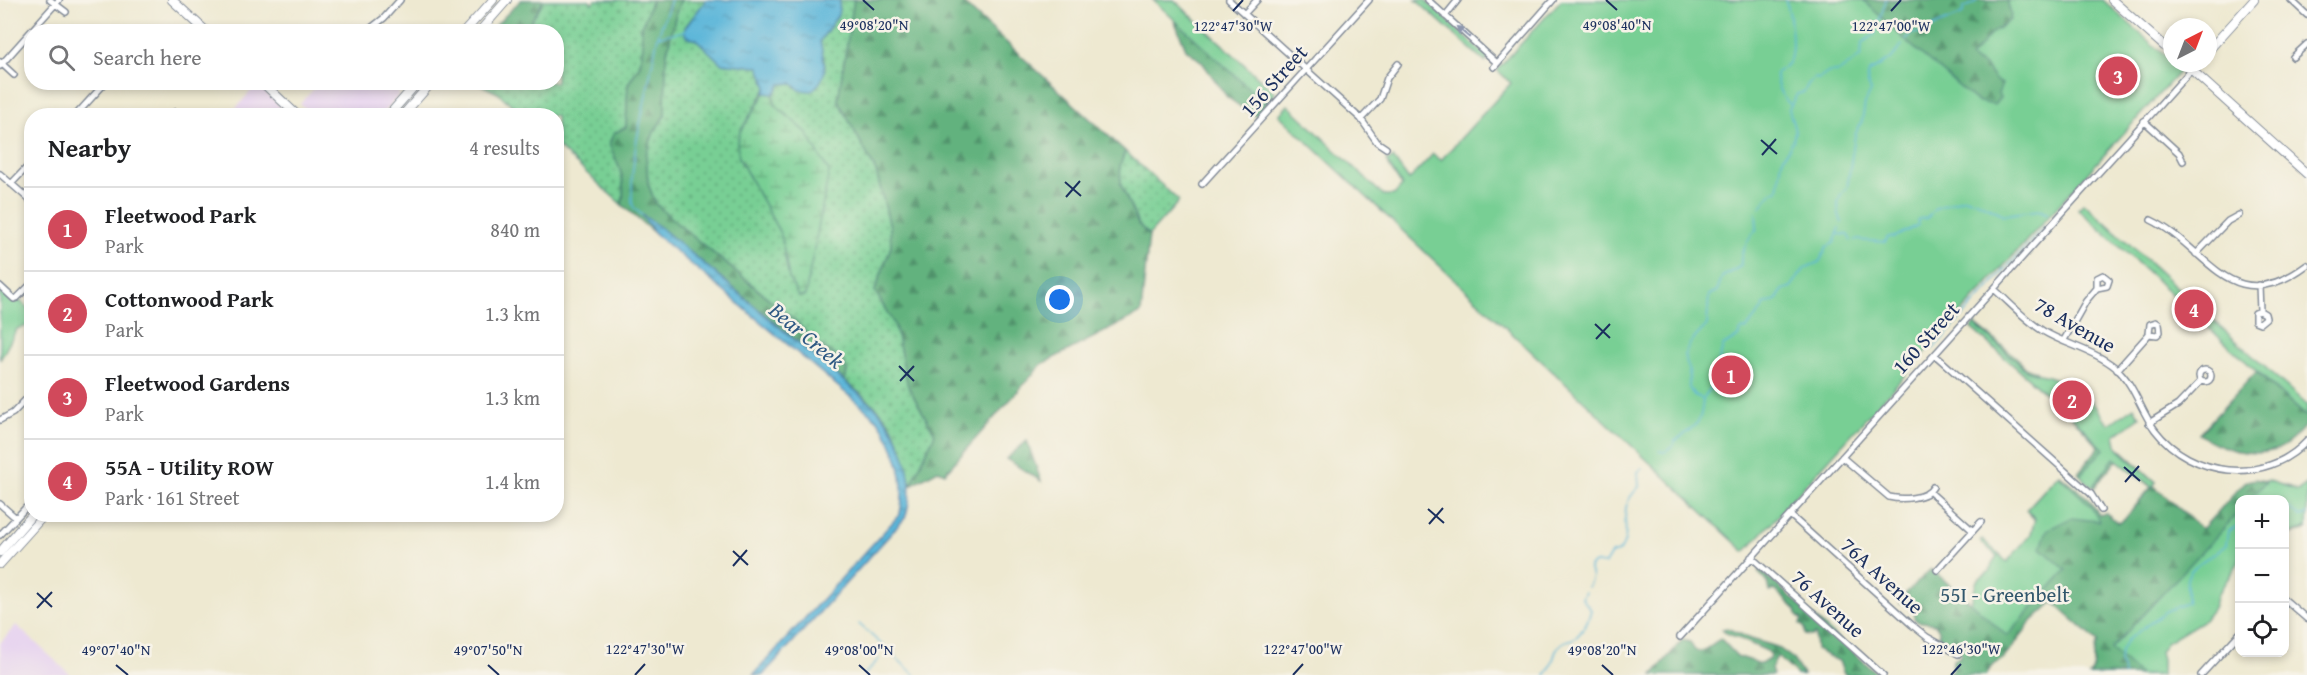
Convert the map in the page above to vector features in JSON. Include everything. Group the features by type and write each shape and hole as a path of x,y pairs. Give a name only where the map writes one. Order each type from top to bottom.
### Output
{"main road":[{"path":"172,0 198,24"},
{"path":"471,24 493,0"},
{"path":"486,24 507,0"},
{"path":"2112,0 2163,45"},
{"path":"2217,41 2254,0"},
{"path":"2201,72 2307,174"},
{"path":"270,90 290,108"},
{"path":"395,108 411,90"},
{"path":"409,108 425,90"},
{"path":"0,552 26,522"},
{"path":"0,564 38,522"}],"street":[{"path":"50,0 58,2 66,12"},
{"path":"376,24 400,0"},
{"path":"1229,0 1361,119 1377,142 1386,148"},
{"path":"1244,14 1257,0"},
{"name":"156 Street","path":"1202,184 1370,0"},
{"path":"1428,0 1495,65 1553,0"},
{"path":"1444,15 1458,0"},
{"path":"2291,0 2307,15"},
{"path":"38,24 58,2"},
{"path":"14,75 1,64 24,39"},
{"path":"2293,57 2307,44"},
{"path":"1361,119 1380,99 1387,78 1398,64"},
{"name":"160 Street","path":"1680,637 2190,72"},
{"path":"82,108 99,90"},
{"path":"2144,122 2179,153 2183,161"},
{"path":"11,184 24,170"},
{"path":"0,174 24,195"},
{"path":"2196,254 2228,221 2239,215"},
{"path":"2151,220 2167,228 2223,276 2235,281 2259,285 2284,278 2307,265"},
{"path":"2259,285 2260,310"},
{"path":"0,286 14,299 24,291"},
{"path":"2064,340 2086,301 2097,288"},
{"name":"78 Avenue","path":"1994,289 2036,326 2101,358 2117,370 2131,385 2150,423 2163,440 2179,453 2199,463 2241,471 2262,469 2289,456 2307,441"},
{"path":"2117,370 2149,334"},
{"path":"1935,355 2091,494 2101,510"},
{"path":"2150,423 2178,405 2200,382"},
{"path":"0,420 13,413 24,401"},
{"path":"1842,457 1889,497 1925,495 1932,490 1973,531"},
{"path":"0,504 15,518"},
{"path":"0,534 24,509"},
{"name":"76A Avenue","path":"1790,515 1912,625 1927,637 1958,654"},
{"path":"1937,570 1981,522"},
{"name":"76 Avenue","path":"1751,557 1883,675"},
{"path":"2289,603 2307,619"},
{"path":"2201,675 2235,638"}],"shaded area":[{"path":"252,90 262,90 282,108 236,108"},
{"path":"313,90 396,90 400,94 387,108 305,108 300,104"},
{"path":"16,625 71,675 0,675 0,643"}],"green space":[{"path":"521,0 543,0 529,24 497,24"},
{"path":"543,0 590,0 592,3 595,0 652,0 641,29 643,46 640,65 628,84 626,128 614,133 609,144 623,181 622,205 564,152 564,108 515,108 492,90 564,90 564,24 529,24"},
{"path":"652,0 681,0 666,56 665,115 654,132 646,154 648,184 656,204 796,321 813,340 844,362 847,371 845,381 660,227 643,217 655,234 622,205 623,181 609,144 614,133 626,127 628,84 640,65 643,46 641,29"},
{"path":"681,0 706,0 685,27 686,35 698,41 721,63 759,67 767,87 740,132 739,158 781,235 789,278 806,132 775,105 774,94 781,84 792,83 800,90 825,66 820,41 838,15 840,0 854,0 838,100 876,171 890,226 891,247 875,291 895,326 908,386 935,434 911,485 901,448 892,427 877,408 845,381 847,371 844,362 813,340 796,321 656,204 648,184 646,154 654,132 665,115 666,56"},
{"path":"854,0 960,0 1125,151 1120,166 1121,185 1138,224 1149,235 1141,313 1042,364 945,473 938,470 911,485 935,434 908,386 895,326 875,291 891,247 890,226 876,171 838,100"},
{"path":"1153,0 1174,0 1275,93 1265,103"},
{"path":"1166,0 1174,0 1275,93 1257,116 1227,97 1202,62 1186,49"},
{"path":"1416,0 1425,0 1489,58 1485,62"},
{"path":"1561,0 1863,0 1906,41 1976,101 1994,105 2000,98 1998,94 2002,84 1994,79 1986,67 1970,58 1992,33 2010,20 2011,14 2007,0 2103,0 2163,54 2163,72 2179,72 1745,552 1279,115 1288,105 1383,195 1394,195 1402,186 1386,161 1393,158 1409,180 1433,154 1441,160 1511,83 1497,70"},
{"path":"1863,0 2007,0 2011,14 2010,20 1992,33 1986,67 1994,79 2002,84 2000,98 1994,105 1976,101 1906,41"},
{"path":"765,93 774,94 775,105 806,132 829,172 805,296 798,296 789,278 781,235 739,158 737,143 740,132"},
{"path":"1125,151 1179,201 1149,235 1138,224 1121,185 1120,166"},
{"path":"2084,203 2307,405 2307,417 2078,209"},
{"path":"0,289 16,303 19,300 24,305 24,327 17,329 0,360"},
{"path":"1974,324 2027,371 2072,385 2085,393 2109,424 2134,407 2140,417 2115,435 2118,449 2156,482 2152,487 2114,458 2092,487 2080,475 2104,449 2068,413 1971,328"},
{"path":"1975,324 2025,367 2035,371 2156,482 2153,485 2202,529 2245,482 2256,479 2288,485 2297,491 2307,484 2307,529 2292,535 2289,534 2289,495 2235,495 2235,556 2159,643 2160,675 2089,675 2092,672 2094,652 2098,642 2053,602 2028,625 2004,658 1991,667 1986,675 1946,675 1952,670 1953,660 1960,657 1961,652 1939,638 1939,630 1935,624 1917,621 1914,618 1913,606 1907,600 1900,604 1900,599 1931,569 1972,604 1998,557 2006,564 2033,535 2036,521 2026,510 2059,474 2090,500 2099,515 2106,513 2119,523 2151,487 2117,460 2094,488 2078,473 2099,447 2068,413 1971,328"},
{"path":"2256,372 2307,417 2307,424 2300,432 2280,448 2256,453 2216,444 2199,434"},
{"path":"1027,441 1041,481 1006,459"},
{"name":"55I - Greenbelt","path":"2058,475 2090,505 2099,521 2071,518 2047,530 2041,548 2066,570 2007,636 1971,603 1977,580 1990,571 1997,556 1980,541 1982,539 2007,562 2031,534 2035,518 2026,510"},
{"path":"2268,480 2297,491 2307,484 2307,527 2292,534 2289,532 2289,495 2254,495"},
{"path":"2235,516 2235,568 2204,620 2166,643 2160,652 2162,675 2140,675 2111,649"},
{"path":"1760,570 1879,675 1846,675 1839,661 1816,650 1815,634 1805,635 1805,628 1800,624 1802,619 1798,617 1796,610 1775,590 1770,592 1768,582 1758,572"},
{"path":"1727,628 1777,647 1792,658 1803,675 1797,675 1778,657 1771,669 1773,675 1653,675 1682,640 1690,642 1694,649 1701,651 1721,639 1737,656 1761,664 1769,659 1770,655 1767,651 1724,632 1722,629"}],"water":[{"path":"706,0 840,0 838,15 820,41 824,75 817,86 811,91 800,90 792,83 781,84 774,94 765,93 767,87 759,67 721,63 698,41 685,35 685,28"},
{"path":"642,215 660,227 877,409 894,433 906,460 910,489 905,518 763,675 753,675 900,514 902,489 899,465 878,420 655,234"}],"waterway":[{"name":"Bear Creek","path":"642,215 632,203 636,144 658,36 671,0"},
{"path":"1785,0 1790,20 1791,53 1788,63 1776,73 1776,77 1781,94 1790,104"},
{"path":"1760,208 1772,192 1778,190 1782,160 1793,141 1795,131 1789,109 1797,94 1804,92 1815,78 1819,79 1829,72 1839,72 1861,56 1862,43 1875,34 1886,0"},
{"path":"1906,39 1914,33 1926,32 1961,15 1964,13 1964,8 1977,0"},
{"path":"659,36 685,31"},
{"path":"1842,223 1838,209 1839,200 1847,188 1855,135 1871,91 1867,82 1869,72 1891,59 1902,45"},
{"path":"1855,240 1885,242 1888,237 1895,237 1918,225 1918,219 1927,218 1936,208 1964,198 1977,201 2004,215 2039,210 2048,214"},
{"path":"1659,451 1665,452 1673,446 1674,442 1696,425 1701,415 1703,399 1694,395 1689,388 1689,369 1684,355 1691,342 1707,325 1709,295 1717,291 1722,277 1741,266 1741,256 1745,246 1757,229 1756,213"},
{"path":"1933,349 2045,226"},
{"path":"1704,397 1712,386 1723,346 1739,336 1743,329 1746,330 1764,305 1776,300 1783,290 1791,287 1805,268 1819,262 1826,247 1834,243 1840,228"},
{"path":"1838,234 1848,235 1851,241"},
{"path":"1588,587 1592,577 1589,566 1595,563 1605,564 1611,554 1619,552 1624,544 1625,513 1631,496 1639,487 1638,472 1642,468"},
{"path":"2289,508 2300,517 2307,514"},
{"path":"2124,675 2120,662 2121,651 2127,640 2166,611 2187,603 2189,574 2198,564 2226,545 2228,531 2235,528"},
{"path":"1545,675 1557,648 1563,642 1576,637 1587,622 1591,610 1582,598 1585,592"},
{"path":"859,624 915,675"},
{"path":"864,675 879,659"}],"place":[{"name":"Fleetwood Gardens","path":"2118,76"},
{"name":"55A - Utility ROW","path":"2194,309"},
{"name":"Fleetwood Park","path":"1731,375"},
{"name":"Cottonwood Park","path":"2072,400"}]}
